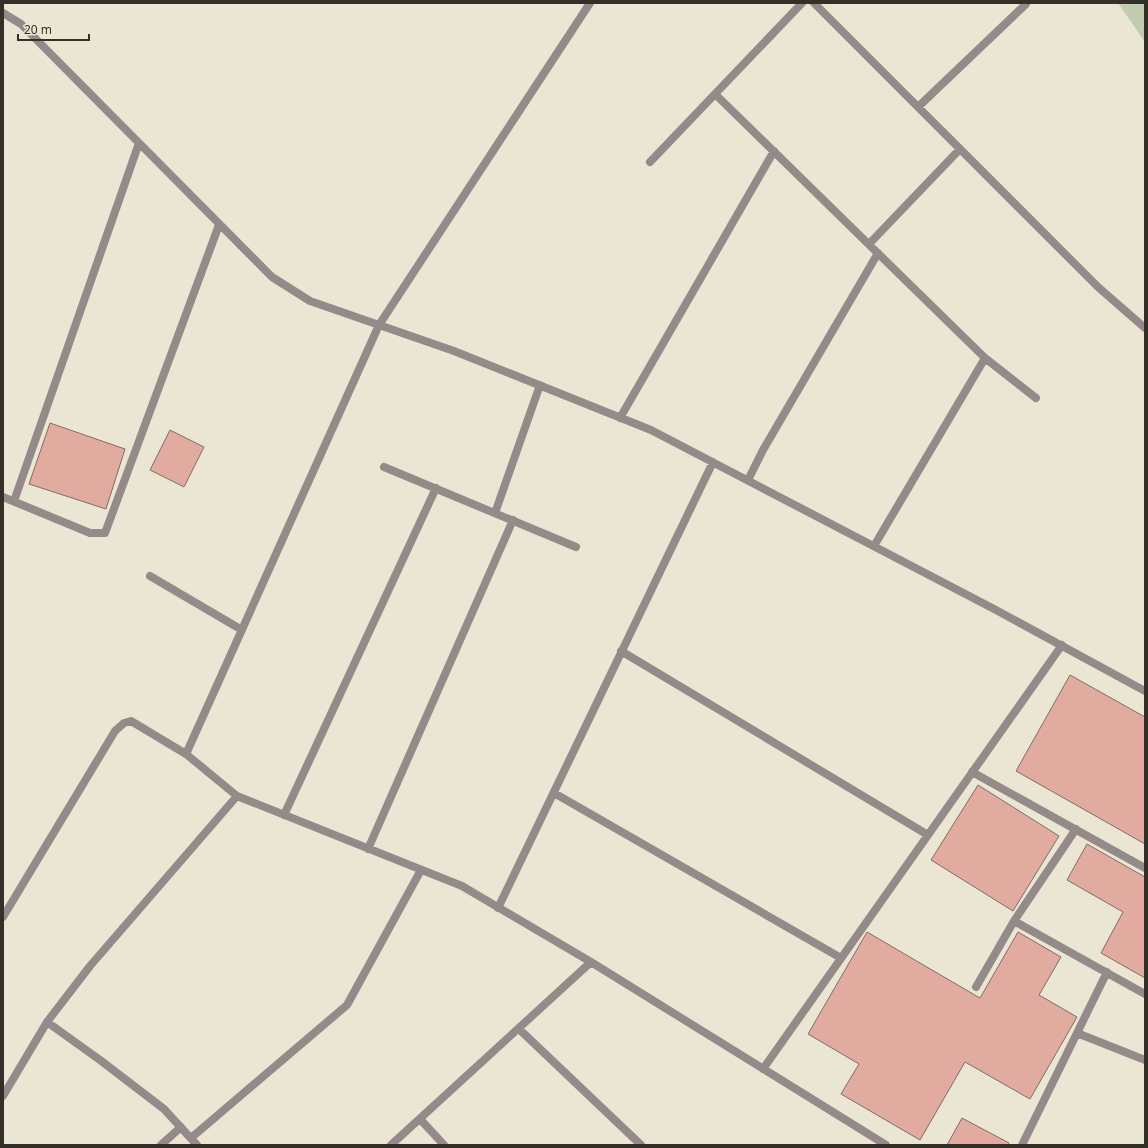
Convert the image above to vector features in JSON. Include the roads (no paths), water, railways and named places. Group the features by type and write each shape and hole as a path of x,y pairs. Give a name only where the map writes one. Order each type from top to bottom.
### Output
{"street":[{"path":"186,754 379,325 590,3"},
{"path":"650,162 802,3"},
{"path":"814,3 1098,286 1145,328"},
{"path":"918,107 1026,4"},
{"path":"3,13 21,24 272,277 310,301 454,351 651,430 1062,645 1145,691"},
{"path":"715,94 986,358 1036,398"},
{"path":"14,501 139,143"},
{"path":"869,244 960,149"},
{"path":"620,418 774,151"},
{"path":"3,497 90,533 105,533 219,224"},
{"path":"748,480 763,450 878,253"},
{"path":"874,546 986,358"},
{"path":"495,513 540,385"},
{"path":"498,908 713,462"},
{"path":"384,466 576,547"},
{"path":"284,815 436,488"},
{"path":"368,849 513,520"},
{"path":"150,576 242,630"},
{"path":"763,1069 1062,645"},
{"path":"622,651 928,835"},
{"path":"3,917 115,731 124,723 131,721 186,754 237,796 462,886 591,962 886,1145"},
{"path":"972,772 1145,868"},
{"path":"554,793 841,958"},
{"path":"3,1096 47,1022 90,966 237,796"},
{"path":"976,987 1014,921 1076,830"},
{"path":"191,1138 348,1005 421,870"},
{"path":"1014,921 1145,994"},
{"path":"391,1145 591,962"},
{"path":"1022,1145 1107,972"},
{"path":"47,1022 164,1109 197,1145"},
{"path":"519,1029 642,1145"},
{"path":"1077,1033 1145,1060"},
{"path":"420,1119 444,1145"},
{"path":"161,1145 181,1127"}]}
